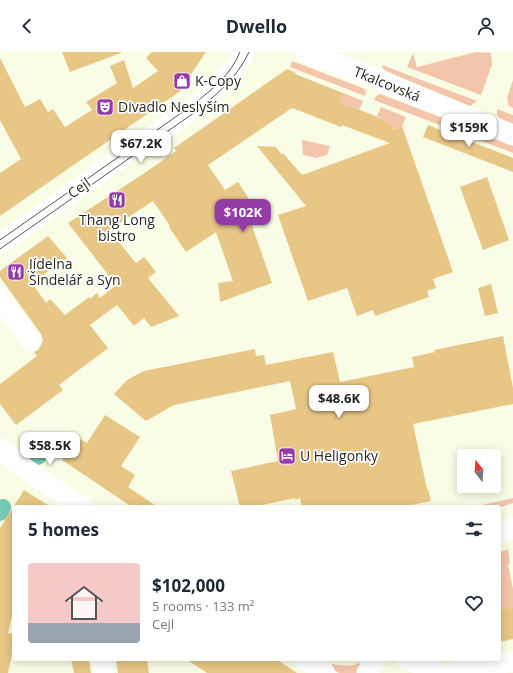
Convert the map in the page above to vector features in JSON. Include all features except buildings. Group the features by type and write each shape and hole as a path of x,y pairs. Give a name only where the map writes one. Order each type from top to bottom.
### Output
{"street":[{"name":"Cejl","path":"0,244 196,107 223,83 239,63 244,52"},
{"name":"Tkalcovská","path":"306,52 377,79 513,135"},
{"path":"0,298 30,341"},
{"path":"0,448 14,461 78,505"},
{"path":"501,532 513,528"},
{"path":"102,661 104,673"},
{"path":"307,661 325,673"},
{"path":"367,673 374,661"},
{"path":"411,661 438,673"},
{"path":"453,673 513,661"}],"shaded area":[{"path":"476,52 491,53 492,65 481,95 407,67 413,53 417,67"},
{"path":"292,61 365,89 365,96 290,67"},
{"path":"382,65 477,101 470,106 463,105 410,83 383,69"},
{"path":"513,80 513,108 509,106 507,98"},
{"path":"343,93 363,101 359,110 339,102"},
{"path":"380,94 513,145 513,153 374,100 376,96"},
{"path":"381,107 406,117 402,126 392,129 383,119 377,116"},
{"path":"497,109 513,115 513,125 499,119"},
{"path":"302,140 330,146 327,155 316,158 303,155"},
{"path":"513,498 513,503 501,507 501,505 481,505"},
{"path":"508,549 510,563 508,564 513,589 513,607 501,610 501,552"},
{"path":"363,663 357,673 339,673 330,667 332,664 346,666"}],"waterway":[{"path":"38,457 44,449"},
{"path":"0,513 3,507"}],"tram line":[{"path":"0,240 194,104 226,75 232,68 240,52"},
{"path":"0,249 198,110 220,91 233,77 239,70 249,52"}],"place":[{"name":"K-Copy","path":"182,81"},
{"name":"Divadlo Neslyším","path":"105,107"},
{"name":"Thang Long bistro","path":"117,200"},
{"name":"Jídelna Šindelář a Syn","path":"16,272"},
{"name":"U Heligonky","path":"287,456"}]}
